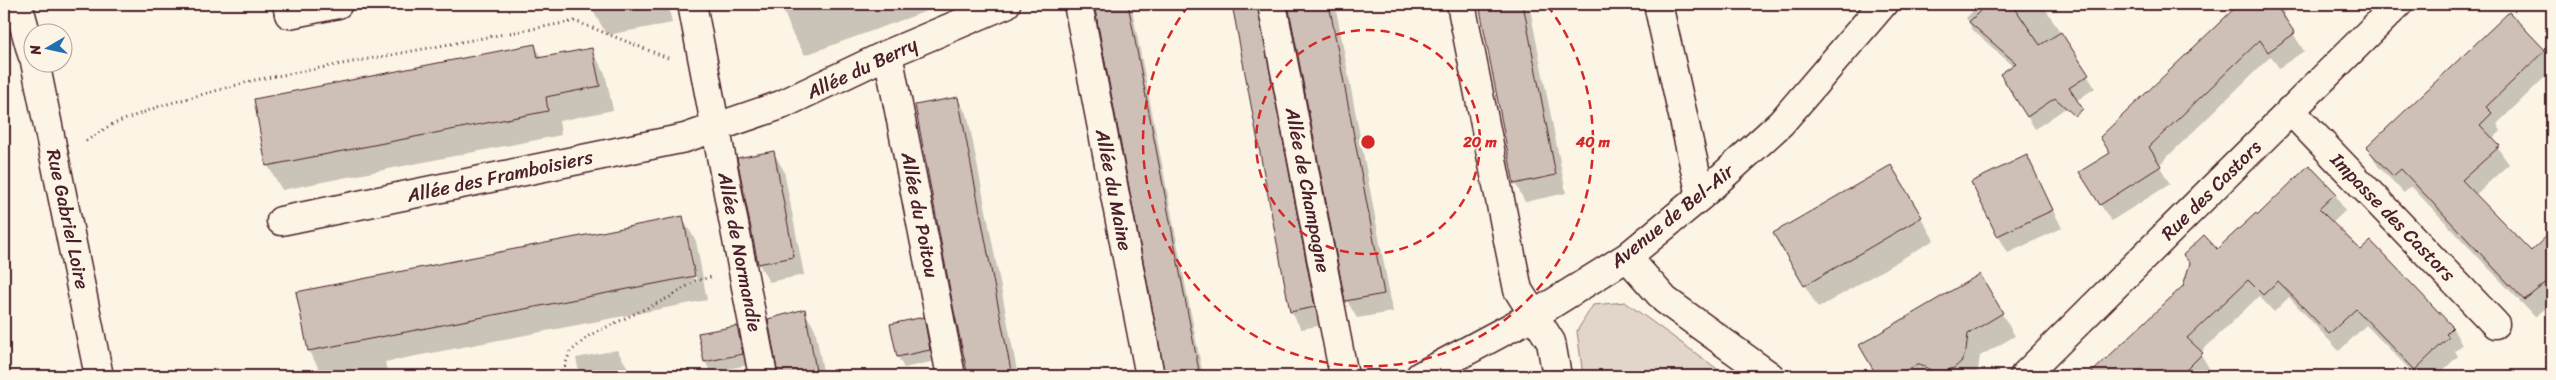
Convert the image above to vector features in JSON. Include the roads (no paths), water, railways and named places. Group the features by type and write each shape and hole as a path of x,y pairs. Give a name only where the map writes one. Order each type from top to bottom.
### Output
{"street":[{"path":"18,4 23,22"},
{"path":"287,4 289,14 338,4"},
{"name":"Allée de Normandie","path":"692,4 763,376"},
{"name":"Allée du Berry","path":"717,129 781,105 888,54 1006,4"},
{"name":"Allée du Maine","path":"1078,4 1150,376"},
{"name":"Allée de Champagne","path":"1272,4 1344,376"},
{"path":"1461,4 1518,290 1551,342 1557,376"},
{"path":"1658,4 1701,196"},
{"name":"Avenue de Bel-Air","path":"1420,376 1534,315 1627,257 1701,196 1781,123 1883,4"},
{"name":"Rue des Castors","path":"2024,376 2398,4"},
{"name":"Allée du Poitou","path":"888,54 951,376"},
{"name":"Rue Gabriel Loire","path":"37,72 99,376"},
{"name":"Impasse des Castors","path":"2290,110 2495,324"},
{"name":"Allée des Framboisiers","path":"282,221 685,138 717,129"},
{"path":"1627,257 1665,300 1770,376"}]}
